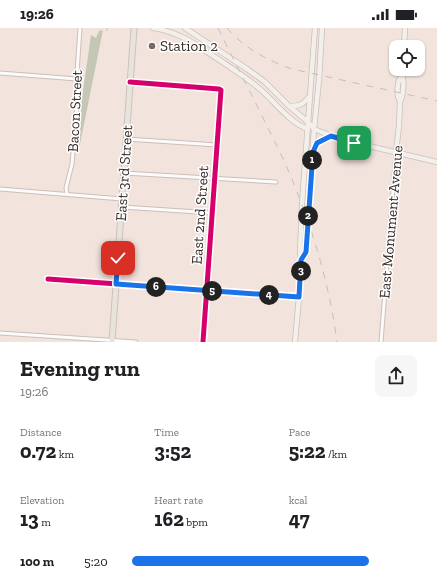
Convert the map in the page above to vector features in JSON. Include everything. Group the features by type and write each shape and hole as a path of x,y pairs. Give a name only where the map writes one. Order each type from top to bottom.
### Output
{"main road":[{"name":"East 3rd Street","path":"112,341 134,28"},
{"path":"153,28 177,34 185,38 246,78 260,89 287,115 307,129 314,129 331,136 360,144 437,162"},
{"path":"185,28 256,74 273,88 289,106 314,129"},
{"path":"296,342 307,129 315,28"},
{"path":"301,260 306,252 322,28"},
{"path":"404,40 405,28"},
{"name":"East Monument Avenue","path":"396,152 403,76"},
{"path":"289,106 303,104 310,96"},
{"path":"313,152 317,143 331,136"}],"street":[{"name":"Bacon Street","path":"68,194 66,188 72,164 80,28"},
{"path":"0,73 77,79"},
{"name":"East 2nd Street","path":"130,82 220,89 213,213 203,342"},
{"path":"126,140 217,145"},
{"name":"East Monument Avenue","path":"381,342 396,152"},
{"path":"124,173 276,182"},
{"path":"0,189 122,198"},
{"path":"122,207 213,213"},
{"path":"48,279 299,297"},
{"path":"0,333 136,342"}],"green space":[{"path":"103,30 79,149 82,98 91,35 96,38 99,31"}],"railway":[{"path":"218,28 292,179 309,224 321,263 337,342"},
{"path":"227,28 249,48 274,62 292,69 437,101"}],"cycle path":[{"path":"130,82 221,90 203,342"},
{"path":"48,279 299,297"}],"place":[{"name":"Station 2","path":"152,46"}],"route":[{"path":"118,258 116,284 299,297 301,260 306,252 313,152 317,143 331,136 354,143"}]}
